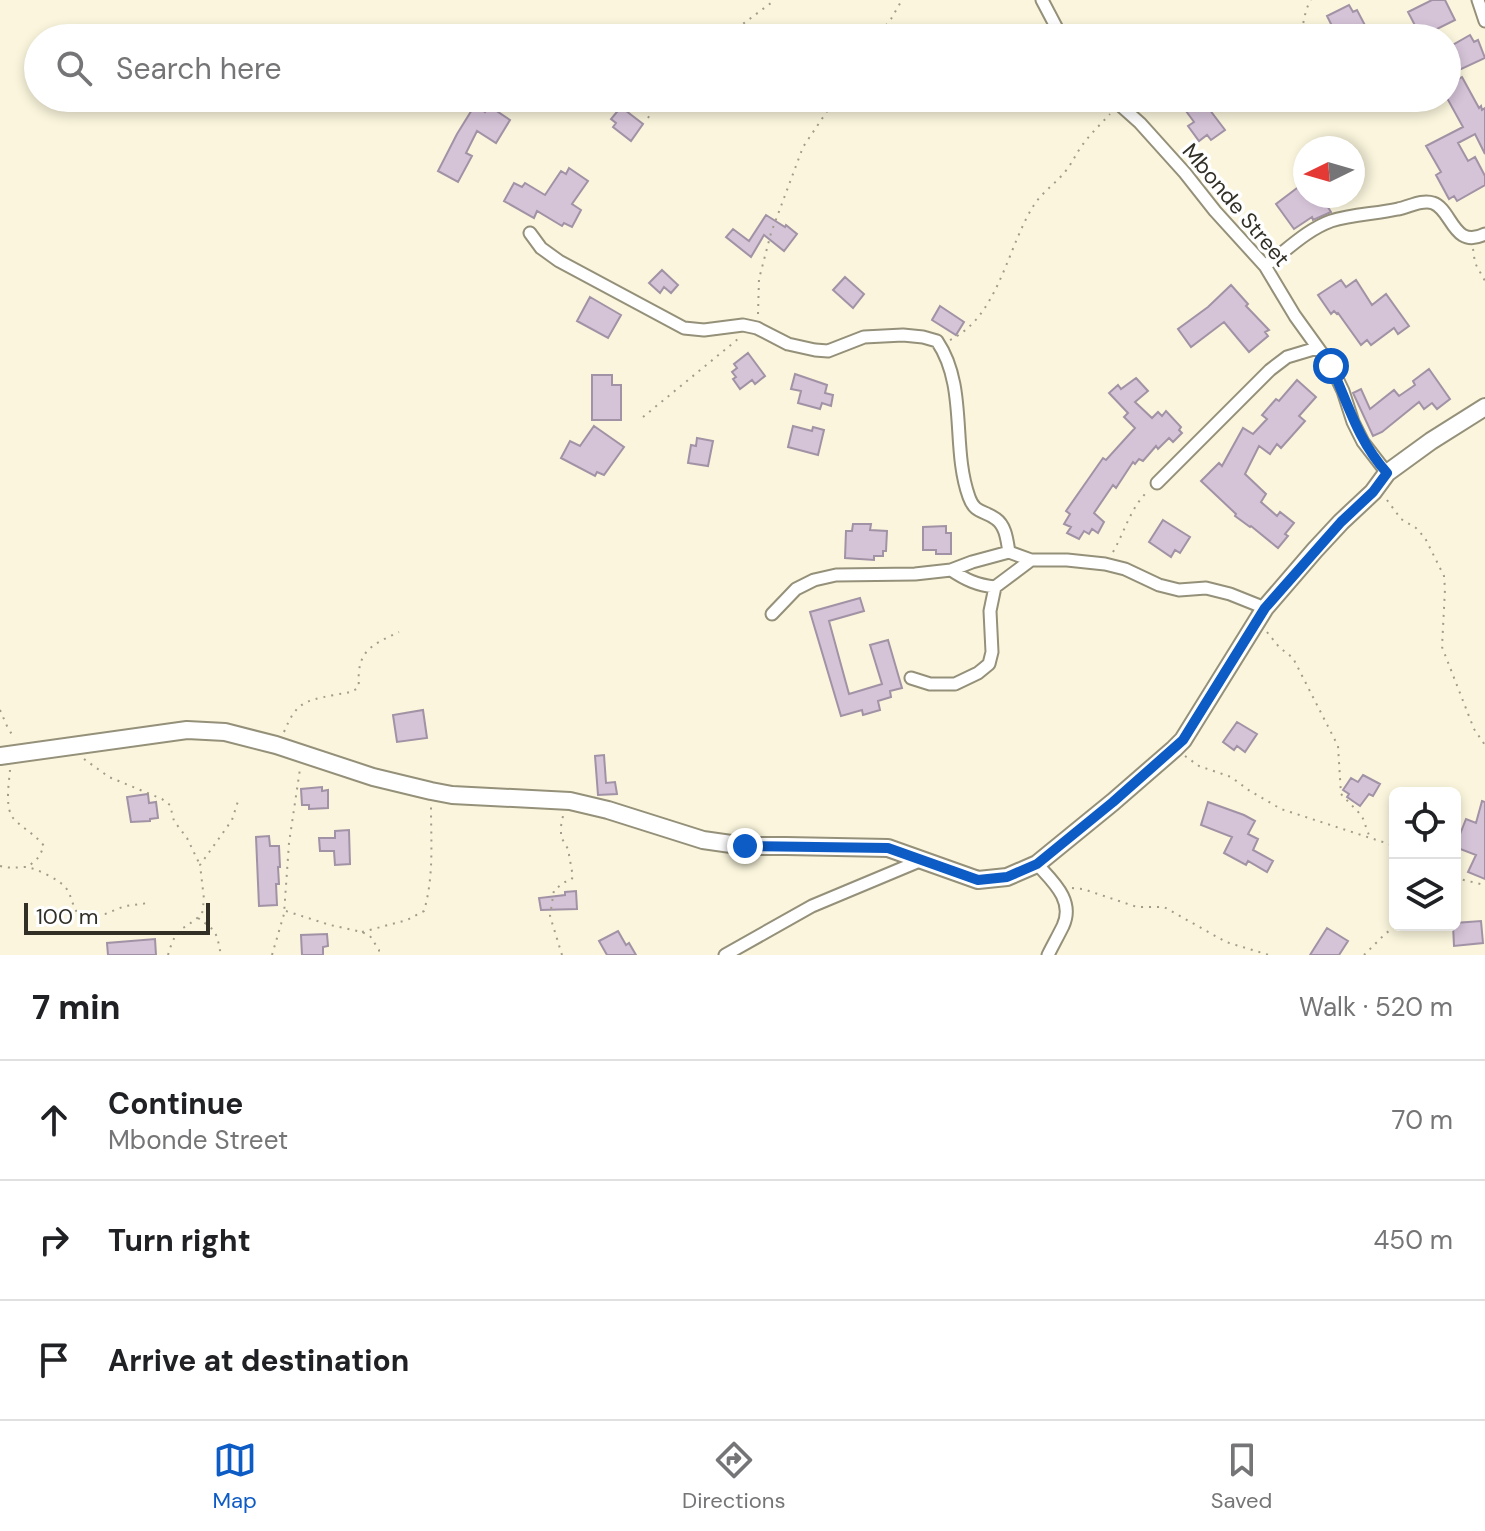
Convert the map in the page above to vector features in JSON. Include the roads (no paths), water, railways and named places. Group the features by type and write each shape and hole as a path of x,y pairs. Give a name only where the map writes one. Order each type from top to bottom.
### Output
{"street":[{"path":"1042,0 1055,24"},
{"path":"1478,0 1485,21"},
{"name":"Mbonde Street","path":"1128,112 1265,266 1295,316 1331,366 1353,422 1382,479"},
{"path":"1265,266 1307,233 1330,221 1403,209 1420,203 1438,205 1462,234 1482,236"},
{"path":"530,233 541,248 559,261 684,328 704,330 743,325 788,344 828,351 864,337 903,335 937,341 949,364 955,390 964,481 970,500 975,508 999,520 1009,552"},
{"path":"1157,483 1270,370 1287,357 1317,348"},
{"path":"13,754 187,730 225,732 301,752 373,777 452,795 570,801 703,840 745,846 888,848 978,880 1007,877 1037,864 1174,749 1190,730 1262,613 1332,531 1382,479 1431,441 1485,407"},
{"path":"772,614 796,589 814,580 836,575 915,574 951,570 1009,552 1031,560 1105,564 1179,590 1206,588 1230,594 1262,613"},
{"path":"911,678 930,684 955,684 989,664 992,652 990,611 995,587 1031,560"},
{"path":"951,570 967,581 995,587"},
{"path":"725,955 812,906 922,860"},
{"path":"1037,864 1062,892 1067,915 1048,955"}]}
